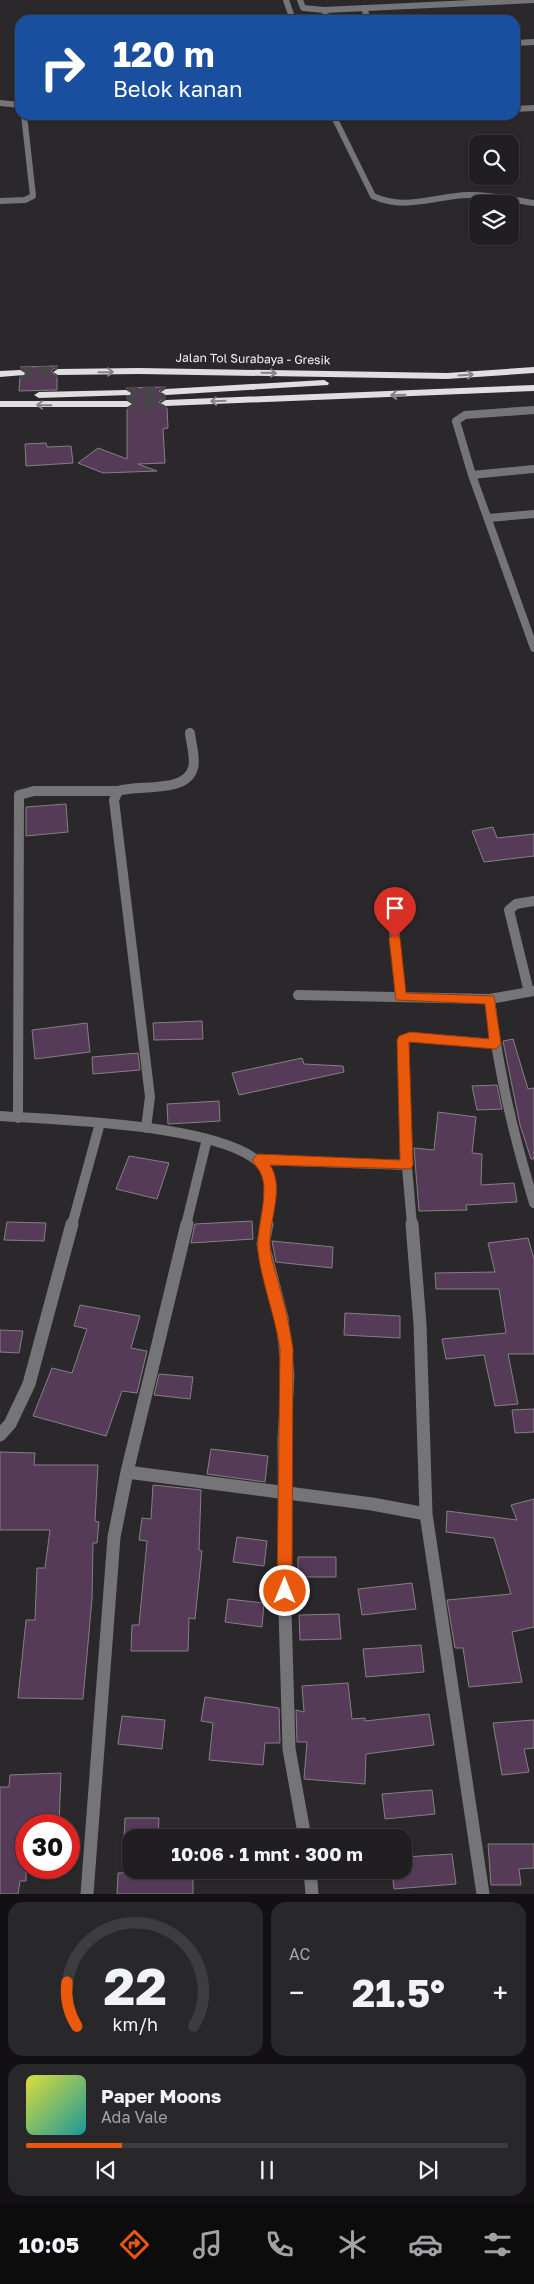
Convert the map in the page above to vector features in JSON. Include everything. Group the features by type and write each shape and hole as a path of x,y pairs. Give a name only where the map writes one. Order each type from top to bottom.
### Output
{"highway":[{"name":"Jalan Tol Surabaya - Gresik","path":"534,370 166,398 534,388"},
{"name":"Jalan Tol Surabaya - Gresik","path":"58,372 138,371 447,376"},
{"path":"0,374 20,373"},
{"path":"0,395 127,399 0,404"}],"street":[{"path":"286,0 291,15"},
{"path":"300,0 303,8 324,10 534,0"},
{"path":"364,8 366,15"},
{"path":"324,10 326,15"},
{"path":"520,43 534,42"},
{"path":"0,103 15,104"},
{"path":"520,109 534,108"},
{"path":"0,202 25,200 33,196 25,120"},
{"path":"336,120 374,196 381,201 402,204 470,195 534,203"},
{"path":"534,410 459,417 456,421 472,475 534,646"},
{"path":"472,475 534,469"},
{"path":"489,518 534,514"},
{"path":"18,1118 19,795 34,791 118,791 130,787 178,784 185,780 194,767 190,733"},
{"path":"118,791 114,800 150,1097 146,1128"},
{"path":"298,994 490,999 531,992 509,910 516,904 534,901"},
{"path":"393,918 400,997"},
{"path":"490,999 511,1126 534,1203"},
{"path":"483,1894 426,1514 420,1324 407,1165 403,1040 410,1037 496,1044"},
{"path":"0,1116 146,1128 207,1139 237,1149 258,1160 267,1171 270,1188 263,1244 282,1318 286,1349 288,1400 284,1440 285,1610 289,1748 303,1829"},
{"path":"0,1435 10,1424 29,1384 100,1123"},
{"path":"87,1894 114,1537 127,1472 207,1139"},
{"path":"258,1160 407,1165"},
{"path":"127,1472 372,1504 426,1514"},
{"path":"311,1879 312,1894"}],"building":[{"path":"58,366 51,371 57,377 57,390 19,391 20,377 26,376 27,372 20,367"},
{"path":"166,387 159,391 166,397 159,402 167,408 168,428 163,429 165,463 138,464 157,471 103,473 78,463 98,448 127,459 127,409 134,403 127,399 133,392 127,388"},
{"path":"46,443 47,447 71,446 73,463 26,466 25,444"},
{"path":"66,804 68,832 26,836 26,807"},
{"path":"493,827 497,838 534,834 534,856 484,862 472,831"},
{"path":"202,1021 203,1039 154,1040 153,1023"},
{"path":"87,1023 90,1052 35,1059 32,1030"},
{"path":"513,1039 528,1089 534,1088 534,1159 531,1159 520,1125 503,1041"},
{"path":"138,1053 140,1070 93,1074 92,1057"},
{"path":"302,1058 304,1064 343,1066 344,1072 239,1095 232,1073"},
{"path":"497,1085 502,1109 477,1110 472,1086"},
{"path":"219,1101 220,1121 168,1124 167,1104"},
{"path":"438,1112 476,1117 472,1153 482,1154 481,1185 514,1183 517,1202 466,1205 467,1210 419,1211 414,1148 434,1150"},
{"path":"129,1156 169,1163 157,1199 116,1189"},
{"path":"252,1221 253,1239 191,1243 195,1224"},
{"path":"7,1222 46,1223 44,1241 4,1240"},
{"path":"528,1238 534,1259 534,1354 508,1354 518,1404 495,1406 484,1355 446,1359 442,1339 506,1333 499,1289 436,1289 435,1273 495,1272 488,1243"},
{"path":"272,1241 333,1247 332,1268 276,1262"},
{"path":"80,1305 140,1316 131,1348 147,1351 137,1393 122,1391 106,1436 33,1416 52,1368 72,1373 87,1329 74,1326"},
{"path":"345,1313 400,1316 400,1338 344,1335"},
{"path":"0,1330 23,1331 19,1353 0,1352"},
{"path":"159,1374 193,1377 190,1399 154,1395"},
{"path":"534,1409 534,1432 515,1433 512,1410"},
{"path":"211,1449 268,1456 265,1482 207,1474"},
{"path":"0,1452 35,1453 34,1465 98,1465 95,1521 99,1522 97,1543 93,1543 92,1599 83,1699 18,1698 26,1620 35,1620 37,1568 45,1568 50,1530 0,1530"},
{"path":"153,1485 201,1490 199,1550 202,1551 195,1619 189,1618 188,1651 131,1651 132,1625 139,1625 147,1541 139,1540 142,1518 151,1519"},
{"path":"534,1499 534,1627 512,1632 522,1682 469,1687 463,1648 455,1648 447,1600 511,1594 494,1538 446,1532 447,1511 517,1520 511,1505"},
{"path":"237,1537 267,1541 264,1566 233,1562"},
{"path":"298,1557 336,1557 336,1577 298,1577"},
{"path":"412,1583 416,1609 362,1615 358,1589"},
{"path":"228,1599 264,1603 262,1627 225,1622"},
{"path":"339,1614 341,1639 300,1640 299,1615"},
{"path":"421,1645 424,1672 366,1677 363,1649"},
{"path":"348,1683 352,1719 365,1718 365,1721 429,1714 434,1745 366,1754 365,1784 304,1779 307,1742 297,1742 296,1710 304,1712 302,1686"},
{"path":"205,1697 279,1708 280,1743 265,1743 263,1765 209,1760 213,1723 201,1721"},
{"path":"122,1716 165,1720 162,1749 118,1744"},
{"path":"534,1720 534,1748 524,1749 529,1772 502,1775 493,1723"},
{"path":"61,1773 59,1814 15,1814 15,1879 26,1879 26,1881 20,1881 18,1894 0,1894 0,1787 9,1787 10,1775"},
{"path":"432,1790 435,1814 385,1819 382,1794"},
{"path":"125,1818 159,1818 158,1829 124,1829"},
{"path":"488,1844 534,1844 534,1868 519,1869 521,1885 491,1885"},
{"path":"452,1854 456,1884 394,1889 393,1879 412,1879 412,1856"},
{"path":"118,1873 122,1873 122,1879 193,1879 193,1894 117,1894"}],"tunnel":[{"path":"20,373 58,372"},
{"path":"126,393 166,392"},
{"path":"127,404 166,403"}],"route":[{"path":"285,1591 284,1440 288,1400 288,1375 282,1318 263,1244 270,1188 267,1171 258,1160 407,1165 404,1132 403,1040 410,1037 496,1044 490,999 400,997 395,938"}]}
